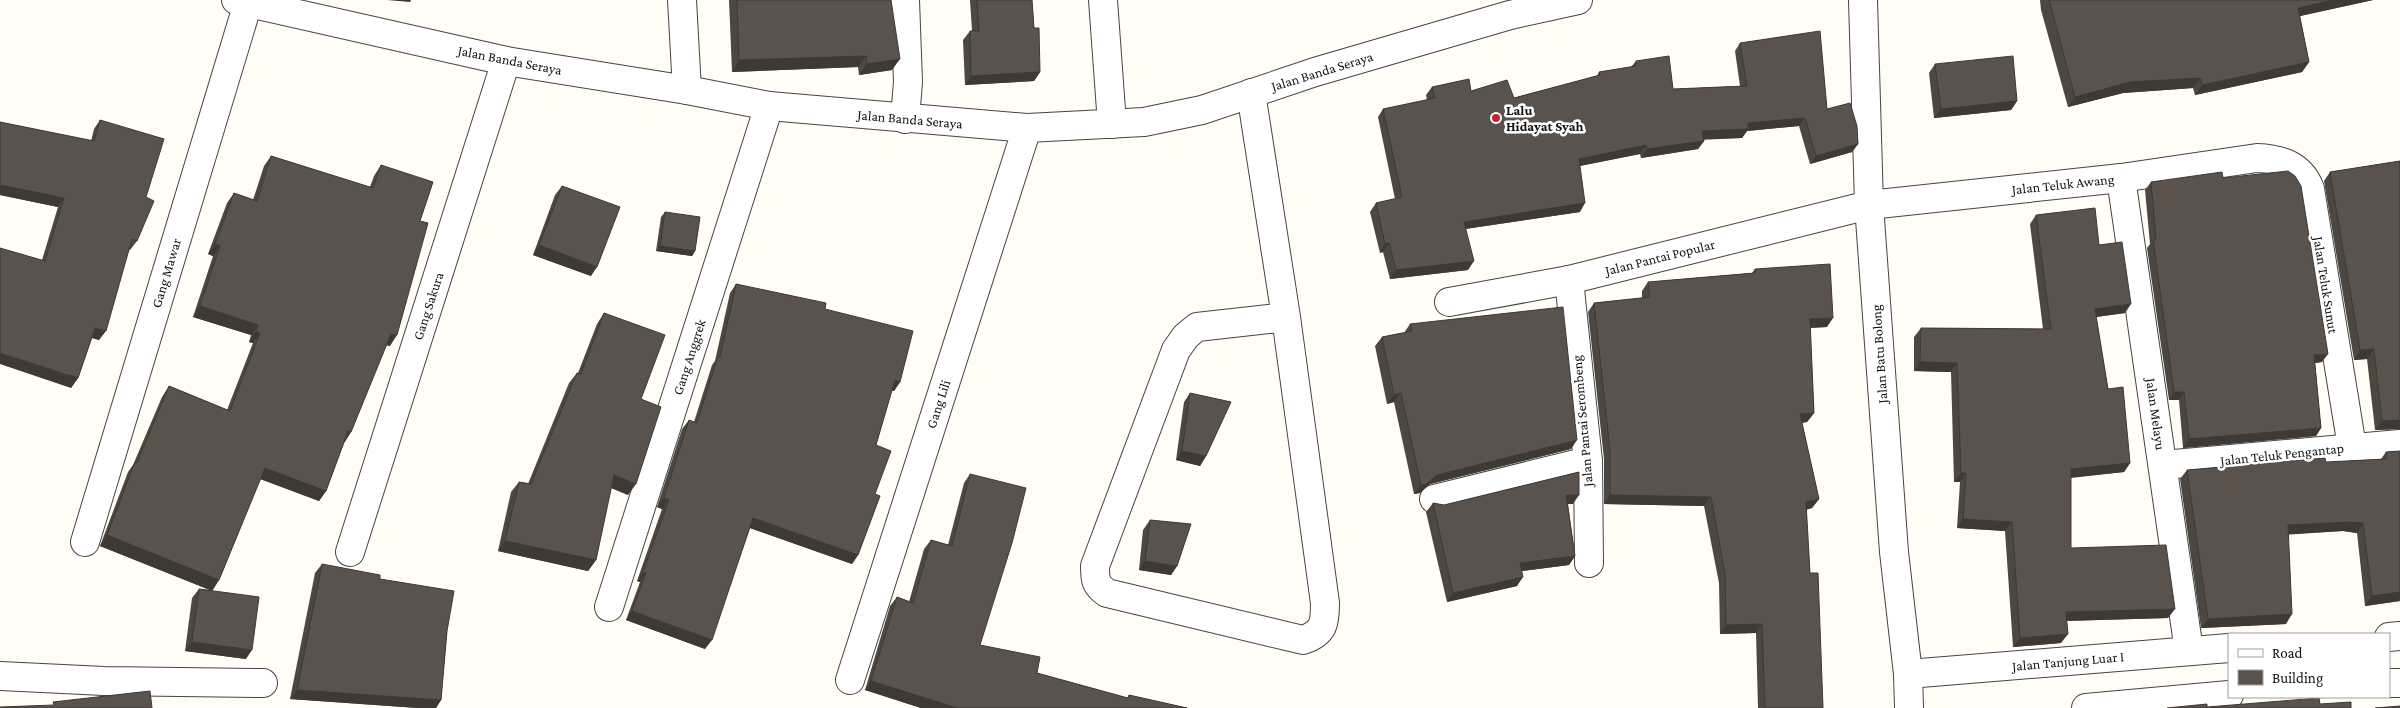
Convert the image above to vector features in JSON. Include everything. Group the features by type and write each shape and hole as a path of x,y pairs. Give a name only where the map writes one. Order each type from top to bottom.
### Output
{"street":[{"path":"682,0 687,90"},
{"path":"905,0 908,82 905,119"},
{"path":"1102,0 1112,124"},
{"name":"Jalan Banda Seraya","path":"242,2 506,61 687,90 769,106 1027,128 1144,122 1202,110 1251,93 1500,18 1578,0"},
{"name":"Jalan Batu Bolong","path":"1863,0 1869,205 1894,552 1908,674 1909,708"},
{"name":"Gang Mawar","path":"85,542 242,2"},
{"name":"Gang Sakura","path":"350,552 506,61"},
{"path":"1251,93 1286,318 1325,603 1324,622 1315,636 1302,640 1107,592 1098,587 1095,582 1096,566 1176,350 1186,336 1197,327 1286,318"},
{"name":"Gang Anggrek","path":"609,607 769,106"},
{"name":"Gang Lili","path":"850,680 1027,128"},
{"name":"Jalan Teluk Awang","path":"1869,205 2122,178 2257,158"},
{"name":"Jalan Teluk Sunut","path":"2257,158 2276,159 2289,164 2300,172 2310,189 2352,447"},
{"name":"Jalan Melayu","path":"2122,178 2189,651"},
{"name":"Jalan Pantai Popular","path":"1449,302 1570,280 1869,205"},
{"name":"Jalan Pantai Serombeng","path":"1570,280 1588,461 1589,564"},
{"name":"Jalan Teluk Pengantap","path":"2163,465 2400,444"},
{"path":"1434,499 1588,461"},
{"name":"Jalan Tanjung Luar I","path":"1908,674 2228,648"},
{"path":"0,676 104,681 263,682"},
{"path":"2086,708 2228,694"}],"building":[{"path":"737,0 891,0 900,59 867,64 866,56 739,60"},
{"path":"977,0 1032,0 1034,28 1039,28 1040,72 971,76 970,31 979,31"},
{"path":"2049,0 2333,0 2298,8 2309,62 2202,85 2201,78 2130,82 2075,97"},
{"path":"1820,31 1827,109 1850,103 1857,126 1858,144 1816,156 1805,118 1748,123 1748,129 1702,131 1704,141 1647,149 1646,145 1579,159 1585,203 1464,222 1474,261 1396,270 1389,243 1385,244 1376,203 1402,197 1383,109 1435,98 1432,87 1469,79 1471,91 1507,80 1514,98 1600,75 1599,72 1636,66 1636,61 1669,56 1673,89 1747,86 1740,43"},
{"path":"2013,56 2017,101 1941,109 1935,64"},
{"path":"100,120 164,139 146,197 154,201 137,241 132,239 106,331 95,328 78,378 0,353 0,248 45,261 64,198 0,185 0,122 94,141"},
{"path":"271,156 373,188 381,165 433,182 420,221 428,223 397,335 391,334 351,432 348,431 326,491 265,468 219,580 107,535 135,462 137,463 169,386 230,411 260,333 256,331 258,325 200,306 220,246 215,244 234,193 257,201"},
{"path":"2400,161 2400,420 2382,421 2374,349 2360,350 2330,172"},
{"path":"2288,171 2295,176 2301,186 2328,354 2314,355 2321,428 2189,439 2184,392 2174,392 2153,240 2156,240 2151,182 2222,172 2223,178"},
{"path":"562,186 620,207 597,267 539,245"},
{"path":"2095,208 2099,245 2122,242 2131,304 2095,309 2108,389 2123,387 2130,463 2071,469 2071,548 2166,545 2175,609 2066,612 2068,634 2020,638 2012,522 1963,519 1966,473 1961,473 1957,363 1920,362 1921,328 2051,329 2036,215"},
{"path":"665,212 700,217 695,251 660,246"},
{"path":"1830,264 1833,318 1810,319 1814,413 1800,414 1819,499 1806,502 1810,573 1818,573 1823,708 1765,708 1762,624 1726,625 1725,574 1711,497 1610,495 1610,450 1594,303 1650,297 1648,282 1755,273 1755,269"},
{"path":"736,284 826,303 825,309 913,331 900,382 895,380 876,445 891,451 875,494 880,496 858,555 753,518 712,640 632,611 646,573 643,572 669,500 664,498 689,420 697,423 718,356 720,357"},
{"path":"1563,307 1577,440 1437,475 1426,484 1421,485 1401,393 1394,395 1382,337 1412,331 1410,324"},
{"path":"604,313 665,335 641,399 661,407 636,484 614,475 596,560 505,541 519,482 531,484 577,373 581,374"},
{"path":"1190,393 1231,402 1206,456 1182,451"},
{"path":"2400,451 2400,592 2372,596 2363,523 2288,525 2292,614 2208,619 2187,470 2325,458 2326,462 2386,459 2386,452"},
{"path":"1579,472 1579,495 1566,495 1575,556 1520,563 1523,577 1453,593 1433,503 1444,505"},
{"path":"970,474 1026,488 1012,543 980,645 1040,657 1037,673 1128,698 1129,695 1187,708 957,708 871,681 897,597 913,603 931,540 952,546"},
{"path":"1150,520 1191,524 1177,566 1145,561"},
{"path":"322,564 380,575 380,579 454,591 447,631 441,700 297,690"},
{"path":"199,589 259,597 252,650 192,642"},
{"path":"150,691 152,708 0,708 54,705 53,702"},
{"path":"2319,698 2320,704 2351,702 2351,708 2167,708 2207,704 2207,707"},
{"path":"2400,706 2400,708 2375,708"}],"place":[{"name":"Lalu Hidayat Syah","path":"1496,118"}]}
